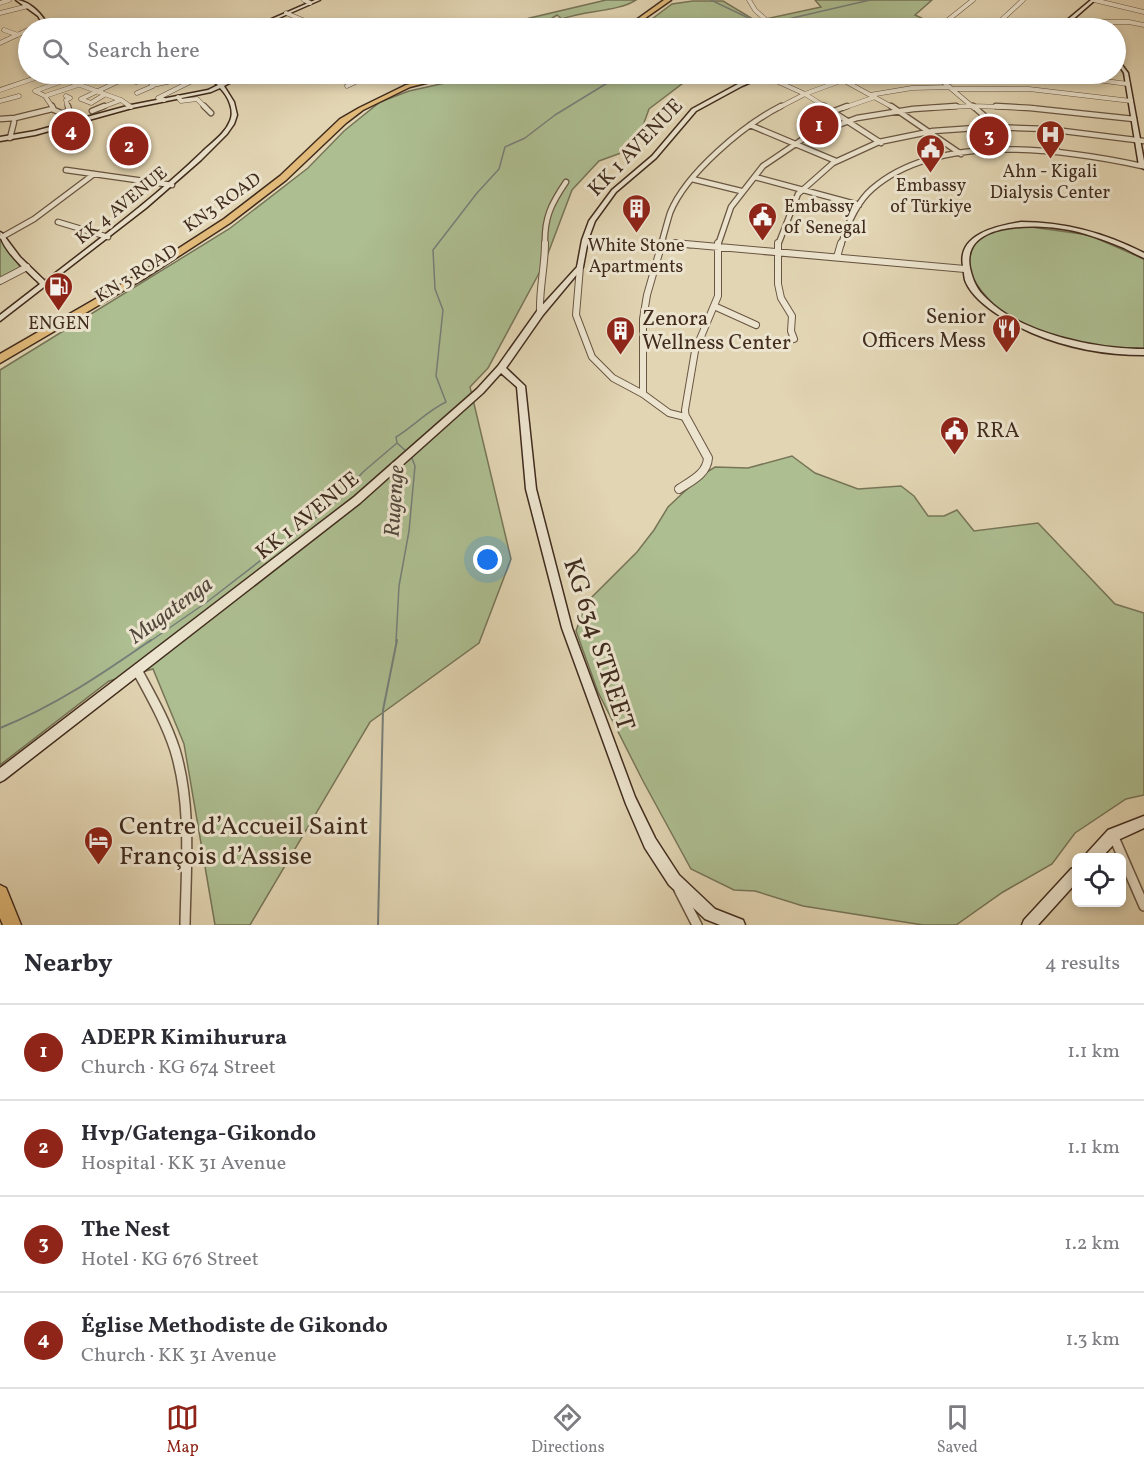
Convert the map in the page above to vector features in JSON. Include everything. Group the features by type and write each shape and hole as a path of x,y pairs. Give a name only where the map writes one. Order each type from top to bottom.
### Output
{"highway":[{"path":"637,18 660,2 668,0"},
{"path":"640,18 660,2 674,0"},
{"name":"KN 3 ROAD","path":"0,352 143,270 262,192 352,111 393,89 411,84"},
{"name":"KN3 ROAD","path":"0,359 149,271 213,230 294,170 343,121 369,104 416,84"},
{"path":"0,894 12,925"}],"main road":[{"path":"18,0 28,3 42,18"},
{"path":"277,18 318,0"},
{"path":"1079,18 1094,0"},
{"path":"1126,73 1143,167"},
{"path":"0,139 81,121 164,97 180,101 221,84"},
{"name":"KK 4 AVENUE","path":"0,319 43,283 108,237 172,185 233,123 235,113 232,103 221,84"},
{"name":"KK 1 AVENUE","path":"0,776 357,500 480,391 501,368 540,313 580,267 585,240 592,221 614,191 654,158 694,110 743,84"},
{"path":"1144,254 1102,237 1073,229 1042,225 1015,225 985,233 975,239 964,258 965,269 971,284 983,300 1032,331 1082,348 1112,352 1144,352"},
{"path":"1,236 43,283"},
{"name":"KG 634 STREET","path":"501,368 521,386 531,489 567,628 630,800 650,843 674,880 710,914 738,925"},
{"path":"1097,853 1113,835 1144,822"},
{"path":"1037,922 1072,880"}],"street":[{"path":"0,3 9,0"},
{"path":"304,0 310,3"},
{"path":"749,0 754,10 764,18"},
{"path":"950,18 973,0"},
{"path":"1002,18 1023,0"},
{"path":"1094,0 1144,12"},
{"path":"0,13 28,3"},
{"path":"286,13 298,18"},
{"path":"1126,22 1144,24"},
{"path":"4,30 18,34"},
{"path":"0,43 18,34"},
{"path":"0,36 5,35 12,38"},
{"path":"0,90 18,84"},
{"path":"39,84 46,87"},
{"path":"52,109 45,96 35,91 54,84"},
{"path":"45,96 81,84 91,90 121,100 131,107"},
{"path":"104,95 91,103 81,99 113,84"},
{"path":"137,93 156,84"},
{"path":"142,90 164,97 188,84"},
{"path":"347,86 351,84"},
{"path":"783,84 834,111 881,143"},
{"path":"643,394 643,319 647,295 671,211 692,178 718,151 750,125 805,94 832,84"},
{"path":"850,84 898,110 961,154"},
{"path":"946,84 997,127"},
{"path":"834,111 872,96 912,88 1029,89 1131,101"},
{"path":"0,101 19,96"},
{"path":"63,114 69,110 66,100 70,98 66,96"},
{"path":"180,101 197,99 211,112"},
{"path":"92,111 121,100"},
{"path":"679,489 706,470 709,464 686,417 695,351 718,291 717,248 729,212 741,191 772,159 794,142 849,122 898,110 972,106 1040,109 1134,119"},
{"path":"0,119 52,109 81,121"},
{"path":"7,112 7,118"},
{"path":"10,138 14,123"},
{"path":"750,125 836,161"},
{"path":"794,339 790,328 792,317 781,298 776,253 786,214 801,189 812,176 836,161 881,143 928,131 997,127 1046,128 1144,141"},
{"path":"1046,128 1058,152"},
{"path":"837,257 843,237 859,205 872,188 899,171 931,160 961,154 1015,150 1058,152 1143,167"},
{"path":"66,170 172,185"},
{"path":"1,236 34,219 94,174"},
{"path":"754,177 859,205"},
{"path":"692,178 741,191"},
{"path":"540,313 539,291 545,257 544,226 552,203 566,182"},
{"path":"58,222 108,237"},
{"path":"661,242 965,269"},
{"path":"0,281 27,267"},
{"path":"580,267 576,315 592,357 602,369 643,394 669,414 686,417"},
{"path":"714,306 756,325"},
{"path":"137,670 170,736 178,760 184,813 185,925"},
{"path":"1113,835 1144,906"},
{"path":"674,880 697,925"}],"green space":[{"path":"606,0 636,0 620,7 566,18 557,15 552,18 530,18"},
{"path":"815,0 932,0 915,15 921,18 770,18 821,7"},
{"path":"723,1 751,18 653,18 672,4"},
{"path":"441,84 682,84 649,109 635,148 599,161 572,190 544,264 488,368 470,387 511,559 479,643 370,722 250,925 215,925 184,744 153,669 109,681 0,765 0,370 229,229 308,168 344,131 380,102 409,91"},
{"path":"1031,227 1089,235 1144,259 1144,349 1099,349 1048,335 1010,318 984,294 974,280 969,266 969,252 977,240 994,231"},
{"path":"0,239 21,268 0,279"},
{"path":"792,456 815,473 858,489 901,486 914,496 928,516 944,516 957,510 974,531 1038,523 1115,604 1144,613 1144,795 1126,799 1075,833 1052,864 1003,892 956,925 923,925 803,906 755,891 734,890 691,869 598,692 576,631 586,603 637,552 668,507 702,475 715,467 748,468"}],"waterway":[{"path":"711,0 748,18"},
{"path":"792,18 870,0"},
{"name":"Rugenge","path":"397,443 396,437 446,402 436,376 443,310 435,289 433,250 477,193 499,169 505,147 525,138 555,115 606,84"},
{"name":"Mugatenga","path":"149,642 207,602 337,501 363,472 397,443"},
{"name":"Rugenge","path":"397,443 406,451"},
{"name":"Rugenge","path":"396,642 399,586 409,531 415,466 411,456"},
{"name":"Mugatenga","path":"0,728 59,699 151,640"},
{"name":"Rugenge","path":"378,925 383,710 397,640"}],"place":[{"name":"ADEPR Kimihurura","path":"819,125"},
{"name":"Église Methodiste de Gikondo","path":"71,131"},
{"name":"The Nest","path":"989,136"},
{"name":"Hvp/Gatenga-Gikondo","path":"129,146"},
{"name":"Ahn - Kigali Dialysis Center","path":"1050,160"},
{"name":"Embassy of Türkiye","path":"931,174"},
{"name":"White Stone Apartments","path":"636,234"},
{"name":"Embassy of Senegal","path":"763,242"},
{"name":"ENGEN","path":"59,312"},
{"name":"Senior Officers Mess","path":"1007,354"},
{"name":"Zenora Wellness Center","path":"621,356"},
{"name":"RRA","path":"955,456"},
{"name":"Centre d’Accueil Saint François d’Assise","path":"98,866"}]}
